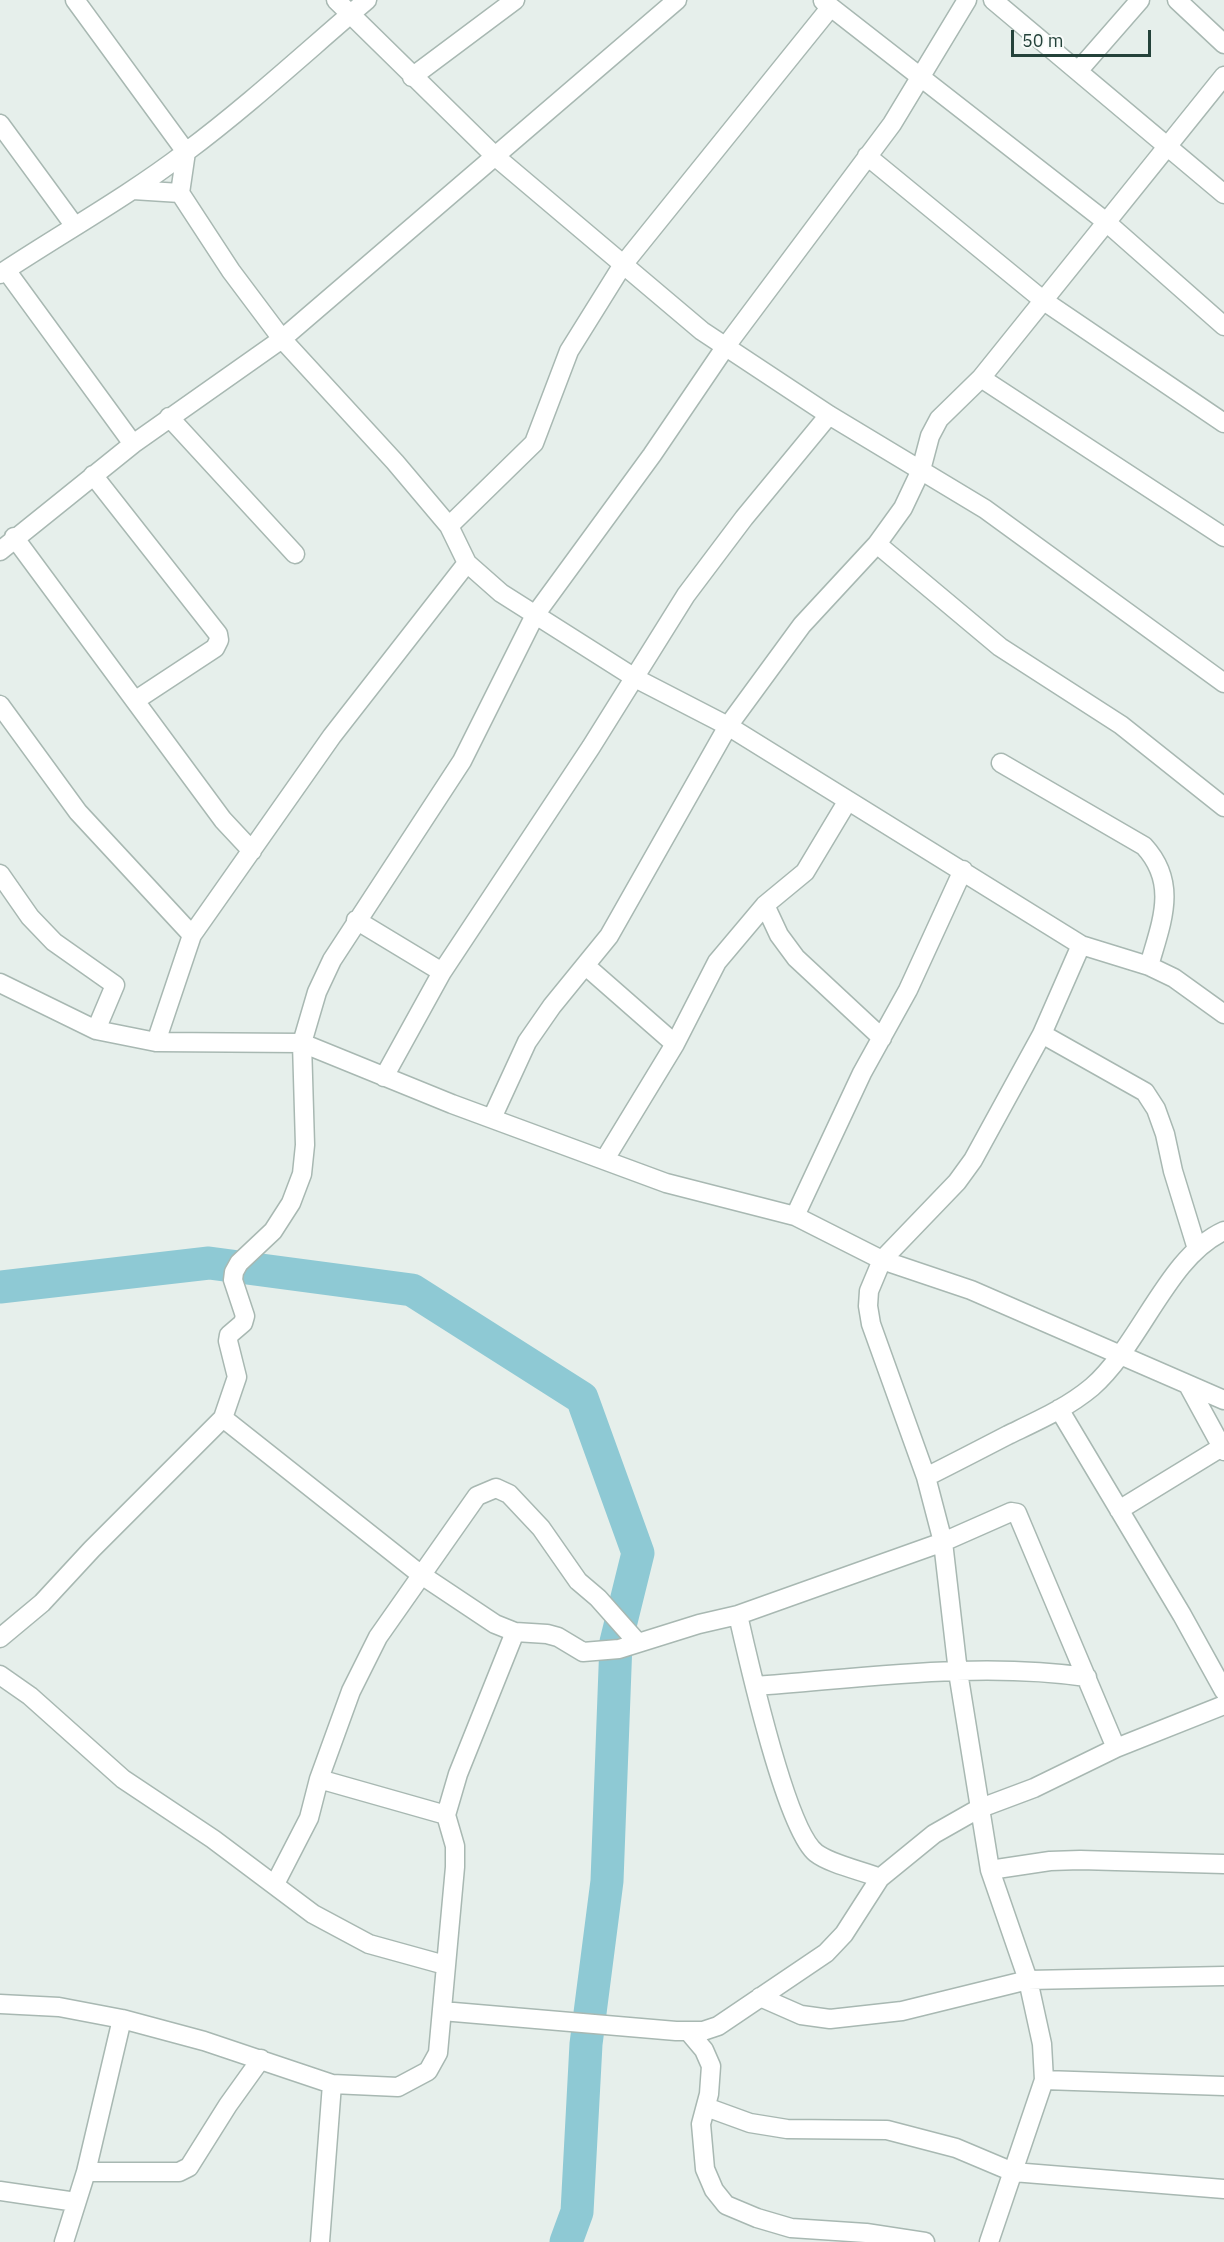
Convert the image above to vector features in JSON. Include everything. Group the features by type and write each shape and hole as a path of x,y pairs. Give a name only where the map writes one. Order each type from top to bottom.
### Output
{"street":[{"path":"75,0 186,152 180,193 231,271 282,339 450,526 467,563 501,593 635,678 728,726 1081,945 1149,966 1174,978 1224,1014"},
{"path":"336,0 496,157 622,266 702,331 829,415 985,509 1224,683"},
{"path":"132,444 3,272 74,225 133,190 186,152 267,88 367,0"},
{"path":"412,77 515,0"},
{"path":"0,551 14,537 132,444 282,339 676,0"},
{"path":"993,0 1224,194"},
{"path":"1078,71 1140,0"},
{"path":"1177,0 1224,44"},
{"path":"0,1638 42,1603 92,1549 223,1418 237,1377 228,1341 229,1335 243,1323 245,1316 233,1280 234,1272 239,1263 273,1231 291,1203 302,1174 305,1145 302,1043 317,992 356,920 462,761 535,615 652,455 726,346 892,124 965,1"},
{"path":"450,526 534,443 569,351 622,266 826,4 1105,220 1224,326"},
{"path":"492,1118 527,1042 552,1006 609,936 728,726 802,625 877,544 903,508 921,470 930,436 939,419 981,378 1044,301 1105,220 1224,76"},
{"path":"0,124 74,225"},
{"path":"867,156 1044,301 1224,423"},
{"path":"133,190 180,193"},
{"path":"981,378 1224,537"},
{"path":"384,1077 442,972 635,678 693,585 744,518 829,415"},
{"path":"169,417 295,554"},
{"path":"93,475 218,634 219,640 215,648 136,700"},
{"path":"14,537 223,820 252,851"},
{"path":"877,544 1000,647 1121,725 1224,807"},
{"path":"156,1042 192,935 332,736 467,563"},
{"path":"0,705 78,812 192,935"},
{"path":"1001,763 1144,846 1153,855 1161,869 1165,894 1164,912 1149,966"},
{"path":"605,1159 675,1044 717,962 765,905 805,872 848,802"},
{"path":"795,1216 862,1073 908,990 963,870"},
{"path":"0,874 30,917 54,942 112,982 114,991 96,1030"},
{"path":"765,905 779,935 796,958 882,1038"},
{"path":"356,920 442,972"},
{"path":"989,2242 1044,2080 1042,2044 1028,1980 990,1870 978,1809 958,1672 943,1542 926,1477 871,1324 869,1291 882,1260 957,1182 973,1160 1042,1034 1081,945"},
{"path":"586,966 675,1044"},
{"path":"0,983 96,1030 156,1042 302,1043 384,1077 666,1183 795,1216 882,1260 970,1290 1224,1400"},
{"path":"1042,1034 1145,1092 1156,1109 1165,1134 1173,1171 1197,1249"},
{"path":"926,1477 1059,1409 1092,1387 1123,1356 1184,1261 1212,1236 1224,1231"},
{"path":"1119,1510 1223,1449 1188,1385"},
{"path":"1059,1409 1224,1691"},
{"path":"223,1418 237,1426 420,1574 495,1624 515,1632 547,1634 583,1652 599,1653 738,1615 943,1542 1011,1512 1017,1513 1116,1748"},
{"path":"275,1884 309,1818 319,1779 351,1691 373,1648 420,1574 477,1496 496,1488 509,1494 541,1528 578,1581 598,1598 638,1643"},
{"path":"738,1615 755,1686 792,1814 802,1838 817,1854 880,1878"},
{"path":"0,2004 59,2007 122,2019 261,2059 332,2084 398,2087 428,2071 438,2053 455,1867 454,1846 446,1815 458,1774 515,1632"},
{"path":"755,1686 958,1672 1044,1671 1087,1677"},
{"path":"0,1675 30,1696 123,1779 275,1884 313,1914 369,1944 445,1965"},
{"path":"442,2011 688,2031 704,2031 718,2026 826,1953 844,1934 880,1878 934,1834 978,1809 1034,1788 1116,1748 1224,1705"},
{"path":"319,1779 446,1815"},
{"path":"990,1870 1050,1861 1080,1860 1224,1864"},
{"path":"760,1997 801,2015 830,2019 902,2011 1028,1980 1224,1976"},
{"path":"64,2242 86,2172 122,2019"},
{"path":"688,2031 704,2050 711,2066 706,2107 701,2124 705,2169 714,2190 726,2205 791,2235 866,2232 925,2242"},
{"path":"86,2172 179,2172 189,2167 228,2105 261,2059"},
{"path":"1044,2080 1224,2086"},
{"path":"320,2242 332,2084"},
{"path":"706,2107 750,2123 787,2129 887,2130 956,2148 1013,2172 1224,2189"},
{"path":"0,2191 76,2202"}],"waterway":[{"path":"0,1287 209,1263 412,1290 582,1398 638,1553 616,1642 607,1881 586,2044 577,2212 566,2242"}]}
